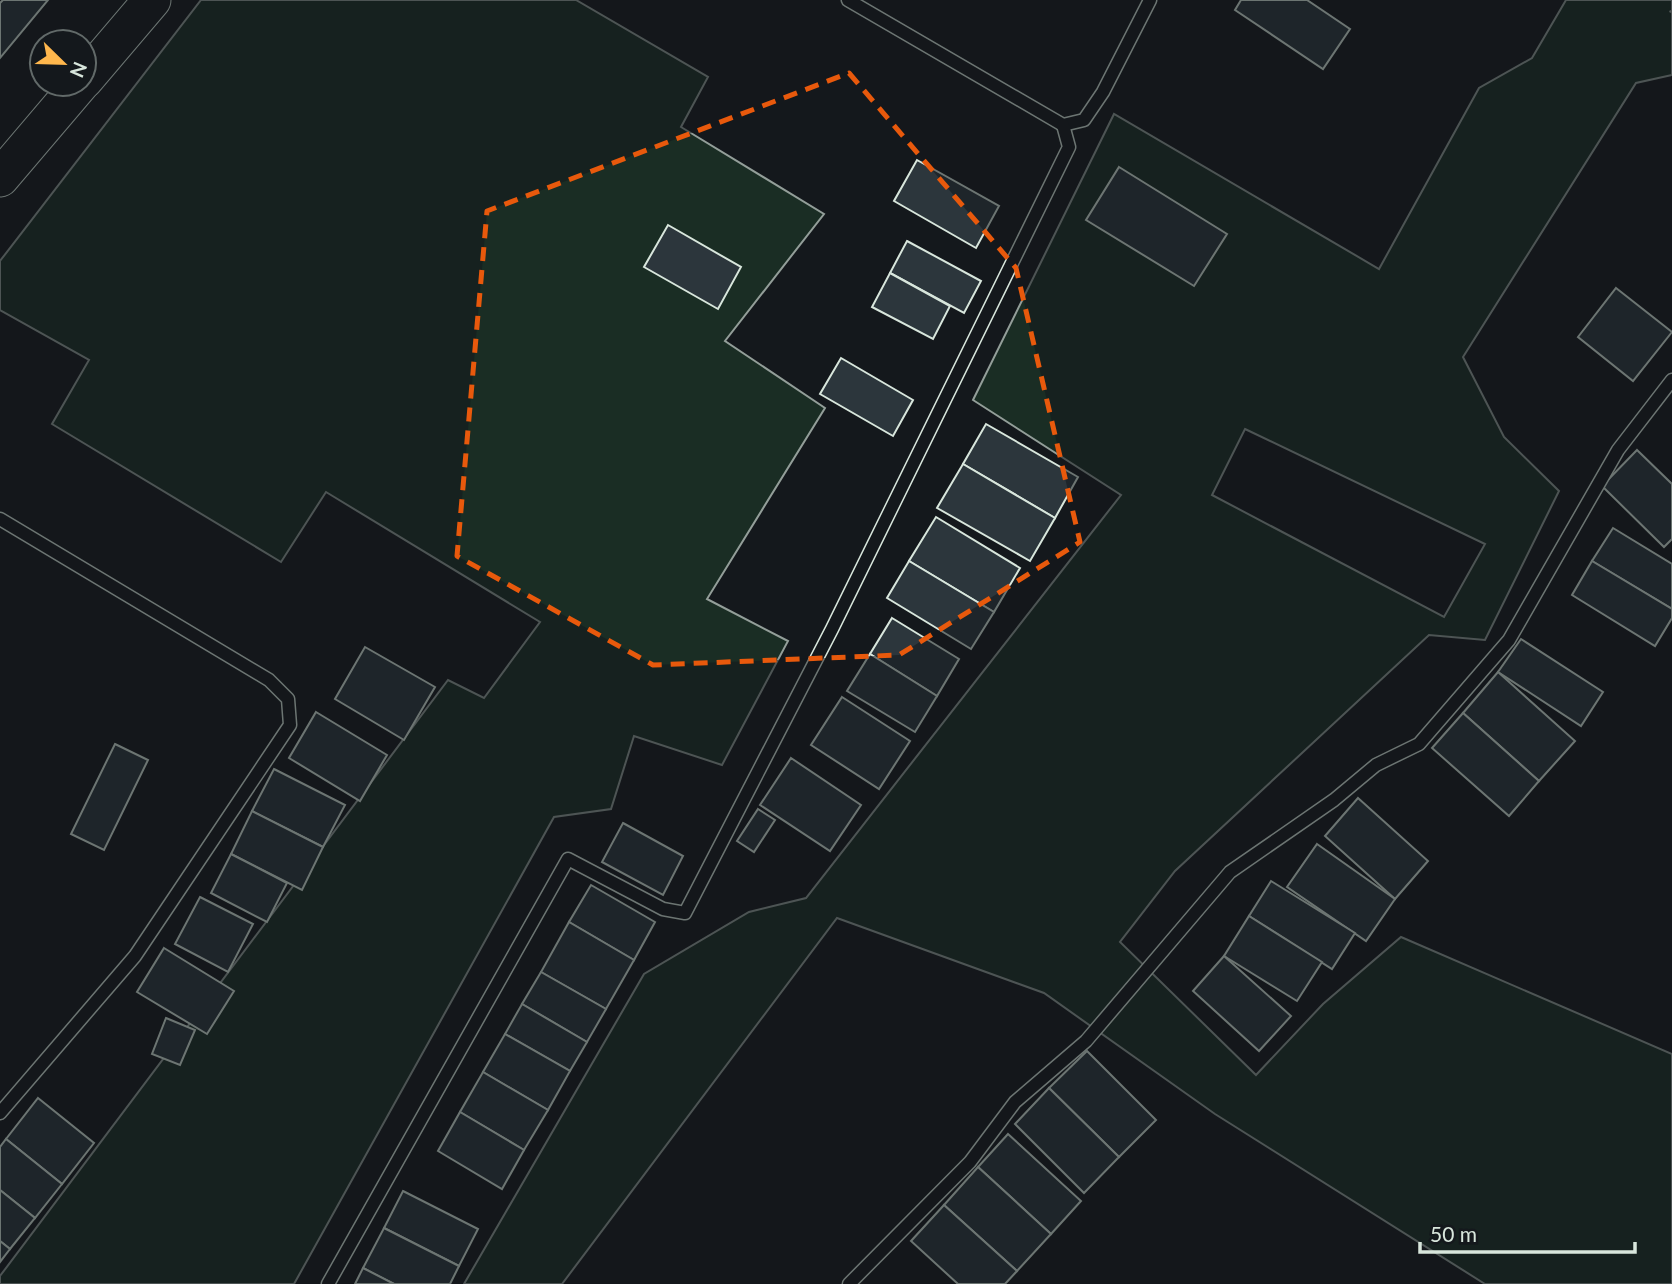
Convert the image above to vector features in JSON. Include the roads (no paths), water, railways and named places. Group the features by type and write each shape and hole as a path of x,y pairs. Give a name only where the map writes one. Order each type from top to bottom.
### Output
{"main road":[{"path":"98,64 152,0"},
{"path":"0,178 68,98"}],"lane":[{"path":"848,0 1063,125 1084,120 1103,92 1150,0"},
{"path":"328,1284 568,859 663,909 685,913 832,629 1069,147 1063,125"},
{"path":"849,1284 970,1162 1015,1102 1086,1041 1230,872 1334,800 1376,765 1419,744 1510,640 1618,450 1672,380"},
{"path":"0,519 270,680 288,699 290,724 135,956 0,1113"}]}
